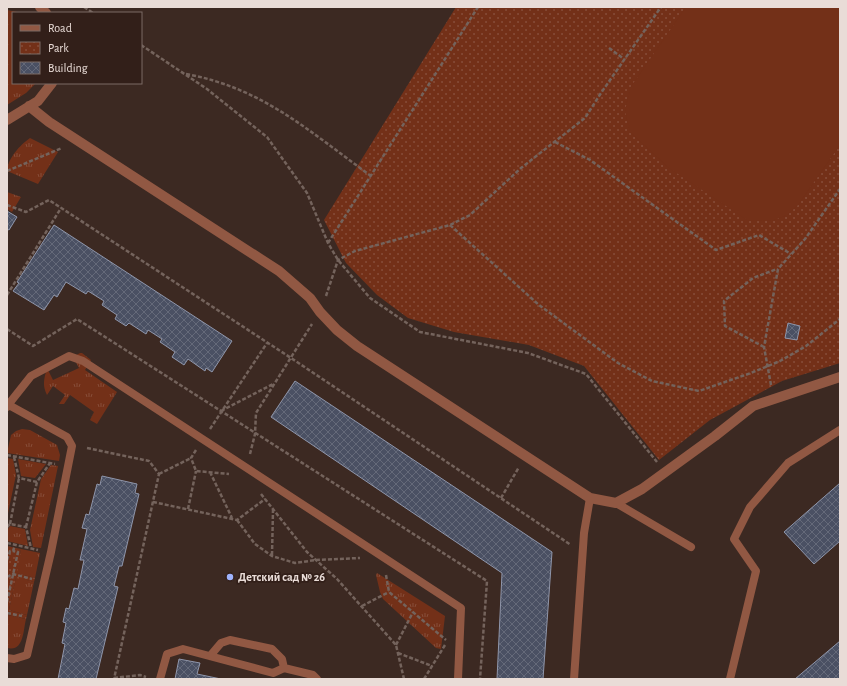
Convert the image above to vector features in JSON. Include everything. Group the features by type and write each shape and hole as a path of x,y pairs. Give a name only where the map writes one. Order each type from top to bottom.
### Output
{"street":[{"path":"7,120 38,101 51,84"},
{"path":"29,106 49,122 279,271 310,298 320,312 337,330 352,342 590,498 616,504 642,489 715,436 753,406 840,377"}],"lane":[{"path":"7,658 14,659 27,655 51,552 72,446 67,437 7,406 31,376 69,356 83,361 461,608 458,679"},
{"path":"730,679 756,571 734,539 750,507 788,463 840,430"},
{"path":"574,679 584,533 590,498"},
{"path":"616,504 691,547"},
{"path":"210,656 221,643 230,640 272,649 282,659 284,668"},
{"path":"160,679 167,654 184,649 273,673 284,668 313,675 317,679"}],"path":[{"path":"328,243 478,7"},
{"path":"338,260 355,251 450,225 470,215 521,168 586,118 624,59 661,7"},
{"path":"142,46 207,89 267,138 307,193 328,243 338,260 370,298 420,332 528,353 586,374 665,471"},
{"path":"608,48 624,59"},
{"path":"184,73 226,84 257,97 290,116 371,176"},
{"path":"7,171 79,141"},
{"path":"555,142 590,160 716,250 759,235 791,254"},
{"path":"764,347 725,326 724,301 753,278 778,269 805,239 840,189"},
{"path":"7,205 26,212 49,200 291,358 572,545"},
{"path":"7,295 62,208"},
{"path":"450,225 539,305 618,363 652,381 699,391 780,362 806,346 840,319"},
{"path":"774,399 764,347 778,269"},
{"path":"7,329 33,346 78,319 255,434 487,581 480,679"},
{"path":"221,411 267,343"},
{"path":"246,468 255,434 256,412 291,358"},
{"path":"221,411 275,383"},
{"path":"87,448 149,461 159,474"},
{"path":"7,455 68,467"},
{"path":"7,527 10,524 19,478 14,457"},
{"path":"501,498 526,457"},
{"path":"151,678 140,675 114,678 159,474 191,458"},
{"path":"31,548 26,527 37,482 50,463"},
{"path":"188,509 196,471"},
{"path":"210,472 233,519"},
{"path":"19,478 37,482"},
{"path":"258,492 307,552 337,579 396,645 404,679"},
{"path":"238,520 265,499"},
{"path":"152,502 238,520 255,544 272,556 295,563 316,560 383,558 389,592 448,641 424,679"},
{"path":"272,556 273,509"},
{"path":"10,524 26,527"},
{"path":"7,543 51,552"},
{"path":"7,560 10,551 13,551 15,545"},
{"path":"7,602 18,552 13,551"},
{"path":"7,577 13,574 44,581"},
{"path":"362,606 389,592"},
{"path":"396,645 413,612"},
{"path":"398,653 432,666"}],"green space":[{"path":"456,7 840,7 840,363 782,381 710,420 659,460 584,366 529,345 454,332 408,318 377,295 346,263 324,220"},
{"path":"686,7 840,7 840,145 798,205 787,215 772,221 747,220 669,168 630,132 625,111 630,88"},
{"path":"7,10 17,12 12,12 12,84 35,84 26,93 7,105"},
{"path":"30,138 58,152 38,184 7,171 15,152"},
{"path":"7,192 21,197 12,212 7,209"},
{"path":"80,353 91,360 85,370 117,392 97,424 90,420 94,412 70,395 64,404 59,404 65,395 53,386 47,395 44,388 44,379 47,368 53,380 79,368 73,357"},
{"path":"22,429 30,430 57,445 60,455 59,461 7,453 11,435"},
{"path":"7,458 13,459 16,475 7,518"},
{"path":"18,459 46,464 35,478 21,476"},
{"path":"51,465 58,466 41,548 33,547 30,530 41,479"},
{"path":"10,526 25,529 28,546 7,541 7,530"},
{"path":"7,546 21,549 17,573 35,578 34,582 16,578 9,610 27,615 26,619 8,615 7,619"},
{"path":"21,549 40,553 35,578 16,573"},
{"path":"377,573 445,616 441,649 436,648 383,599 376,575"},
{"path":"16,577 34,582 27,615 9,610"},
{"path":"8,615 26,619 22,640 17,647 13,648 7,648"}],"building":[{"path":"7,211 17,217 9,230 7,229"},
{"path":"54,225 232,341 212,372 206,368 205,371 188,359 184,365 172,357 175,352 160,342 162,339 148,330 146,334 129,323 126,326 115,319 117,315 102,305 104,301 88,291 86,294 66,282 57,297 54,295 44,310 13,291 19,283 17,282"},
{"path":"788,323 800,326 797,340 785,338"},
{"path":"295,381 552,552 543,679 497,679 502,573 271,417"},
{"path":"102,476 137,484 135,493 139,494 122,566 119,566 114,586 118,587 96,679 58,679 65,644 62,643 66,623 63,622 66,608 69,609 74,588 78,589 84,560 80,560 87,529 82,528 86,514 89,515 97,484 100,485"},
{"path":"840,483 840,541 814,564 784,532"},
{"path":"840,641 840,679 795,679"},
{"path":"179,659 200,663 197,674 221,679 175,679"}],"place":[{"name":"Детский сад № 26","path":"230,577"}]}
